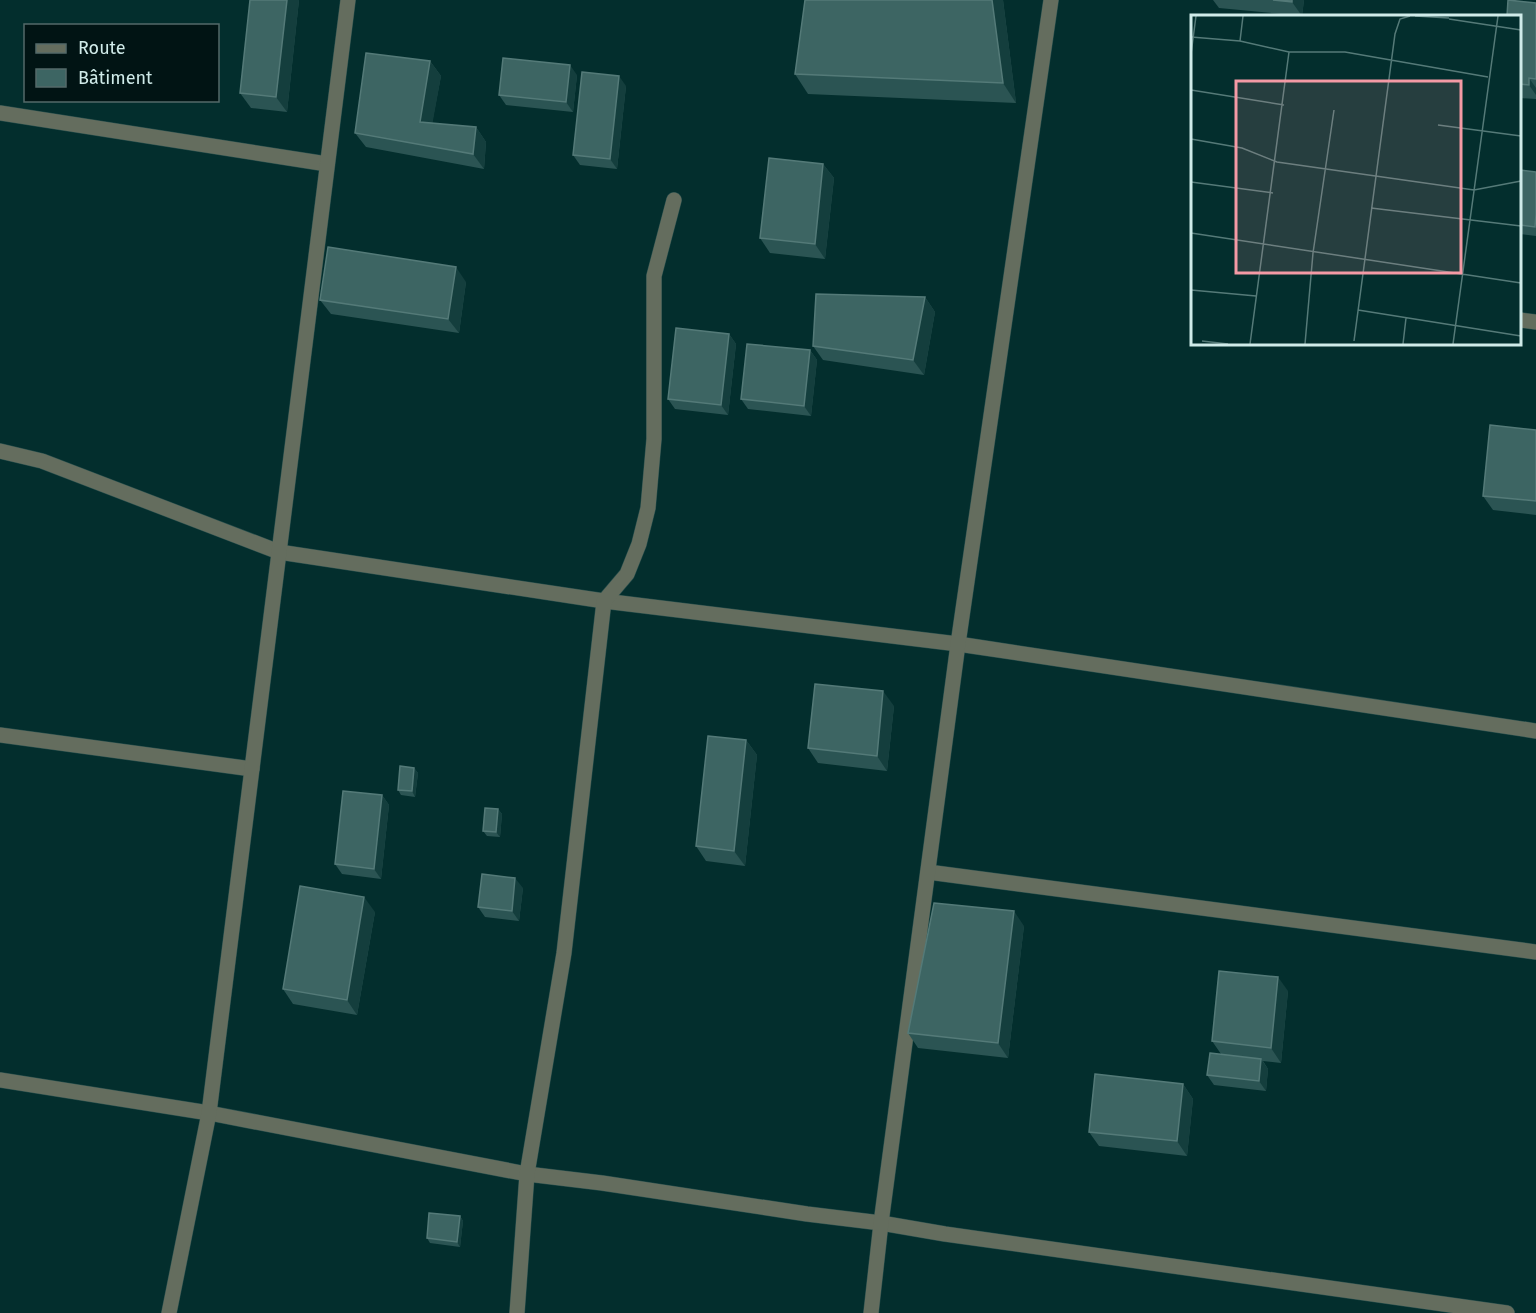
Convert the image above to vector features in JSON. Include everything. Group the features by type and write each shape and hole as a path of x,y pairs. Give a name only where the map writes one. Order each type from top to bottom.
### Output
{"street":[{"path":"169,1313 209,1113 348,0"},
{"path":"871,1313 958,644 1051,0"},
{"path":"0,113 327,164"},
{"path":"517,1313 527,1174 564,952 604,601 627,574 639,544 648,508 654,439 654,276 674,200"},
{"path":"1521,320 1536,322"},
{"path":"0,451 42,461 279,552 604,601 958,644 1536,731"},
{"path":"0,735 252,769"},
{"path":"928,872 1536,952"},
{"path":"0,1080 209,1113 527,1174 1507,1313"}],"building":[{"path":"250,0 287,0 276,97 240,93"},
{"path":"805,0 992,0 1003,83 795,74"},
{"path":"1508,0 1536,3 1536,79 1529,78 1529,85 1521,84 1521,15 1507,15"},
{"path":"366,53 430,61 420,122 476,127 473,154 355,133"},
{"path":"503,58 570,65 566,102 499,95"},
{"path":"582,72 619,76 610,159 573,155"},
{"path":"769,158 823,164 815,244 760,238"},
{"path":"1521,170 1536,172 1535,227 1521,225"},
{"path":"328,247 456,267 448,319 320,300"},
{"path":"816,294 925,297 913,360 813,346"},
{"path":"676,328 729,334 721,405 668,399"},
{"path":"747,344 810,350 804,406 741,399"},
{"path":"1490,425 1536,430 1536,501 1483,496"},
{"path":"815,684 883,691 877,756 808,748"},
{"path":"708,736 746,740 734,851 696,846"},
{"path":"400,766 414,768 412,791 398,790"},
{"path":"343,791 382,795 374,869 335,864"},
{"path":"485,808 498,809 496,832 483,831"},
{"path":"482,874 515,878 512,911 478,907"},
{"path":"300,886 364,897 347,1000 283,989"},
{"path":"934,903 1014,911 998,1043 908,1033"},
{"path":"1219,971 1278,977 1271,1048 1212,1041"},
{"path":"1210,1053 1261,1059 1259,1081 1207,1075"},
{"path":"1095,1074 1183,1084 1177,1141 1089,1132"},
{"path":"429,1213 460,1216 457,1242 427,1238"}]}
